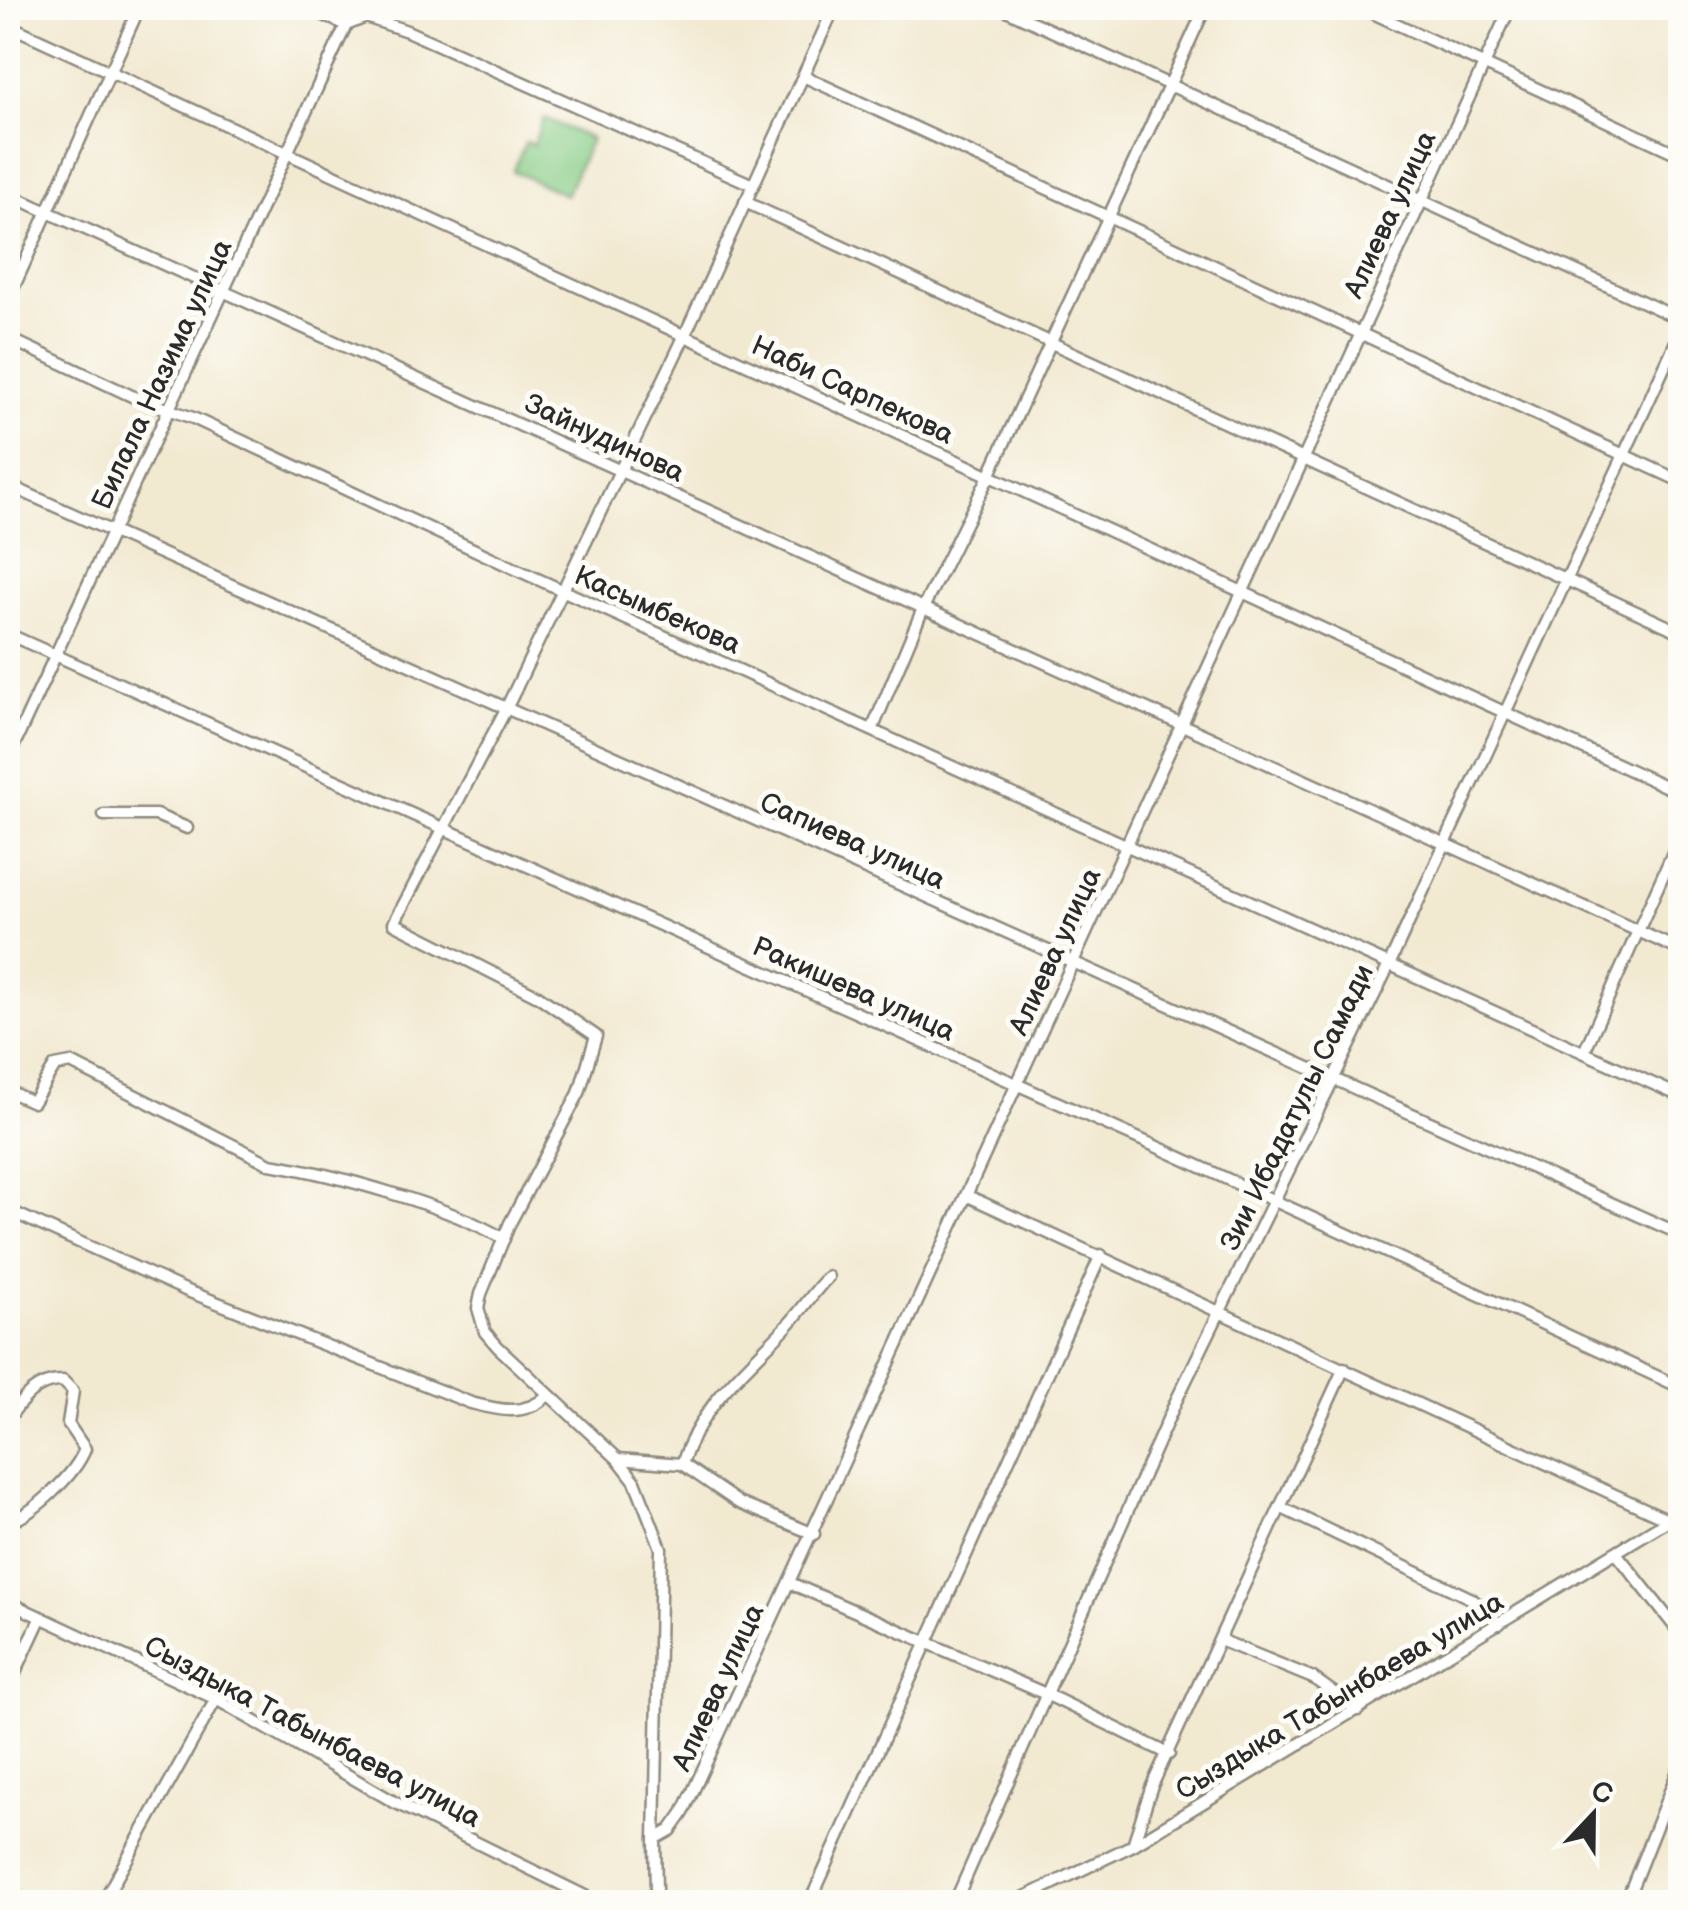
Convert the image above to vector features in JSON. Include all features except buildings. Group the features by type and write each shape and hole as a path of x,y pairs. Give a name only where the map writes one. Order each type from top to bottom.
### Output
{"street":[{"path":"8,300 139,8"},
{"path":"308,8 346,26 366,16 407,31 753,185"},
{"name":"Билала Назима улица","path":"8,758 172,410 354,8"},
{"path":"642,1902 656,1899 663,1563 635,1482 618,1459 547,1396 485,1332 478,1308 504,1239 579,1093 596,1036 538,996 394,922 506,709 684,336 834,8"},
{"path":"1002,8 1680,319"},
{"path":"872,730 924,606 989,476 1205,8"},
{"path":"1362,8 1680,155"},
{"name":"Алиева улица","path":"655,1839 671,1830 683,1814 814,1534 1510,8"},
{"name":"Наби Сарпекова","path":"8,25 1680,793"},
{"path":"803,76 1358,336 1680,481"},
{"name":"Зайнудинова","path":"8,194 1680,950"},
{"path":"745,202 1680,632"},
{"name":"Зии Ибадатулы Самади","path":"955,1902 1176,1401 1389,966 1680,333"},
{"name":"Касымбекова","path":"8,338 1680,1096"},
{"name":"Сапиева улица","path":"8,485 1680,1234"},
{"name":"Ракишева улица","path":"8,634 1680,1387"},
{"path":"104,815 156,815 188,828"},
{"path":"1584,1052 1680,838"},
{"path":"8,1091 32,1102 55,1066 71,1064 270,1164 305,1169 373,1190 504,1239"},
{"path":"968,1196 1670,1520"},
{"path":"8,1210 186,1290 471,1404 513,1412 535,1407 547,1396"},
{"path":"810,1902 1102,1255"},
{"path":"682,1464 699,1420 720,1392 828,1277"},
{"path":"1133,1845 1140,1814 1344,1368"},
{"path":"8,1419 36,1387 48,1380 62,1381 73,1391 68,1424 85,1448 80,1462 34,1506 8,1522"},
{"path":"618,1459 682,1464 739,1503 814,1534"},
{"path":"1282,1508 1472,1599 1499,1624"},
{"name":"Сыздыка Табынбаева улица","path":"1014,1902 1133,1845 1680,1513"},
{"path":"1617,1554 1680,1632"},
{"path":"790,1583 1048,1695 1168,1754"},
{"name":"Сыздыка Табынбаева улица","path":"8,1602 216,1699 394,1802 597,1902"},
{"path":"8,1688 41,1617"},
{"path":"1220,1640 1313,1678 1358,1710"},
{"path":"102,1902 216,1699"},
{"path":"1626,1902 1680,1766"}],"green space":[{"path":"544,118 591,139 566,195 513,171 526,142 533,145"}]}
